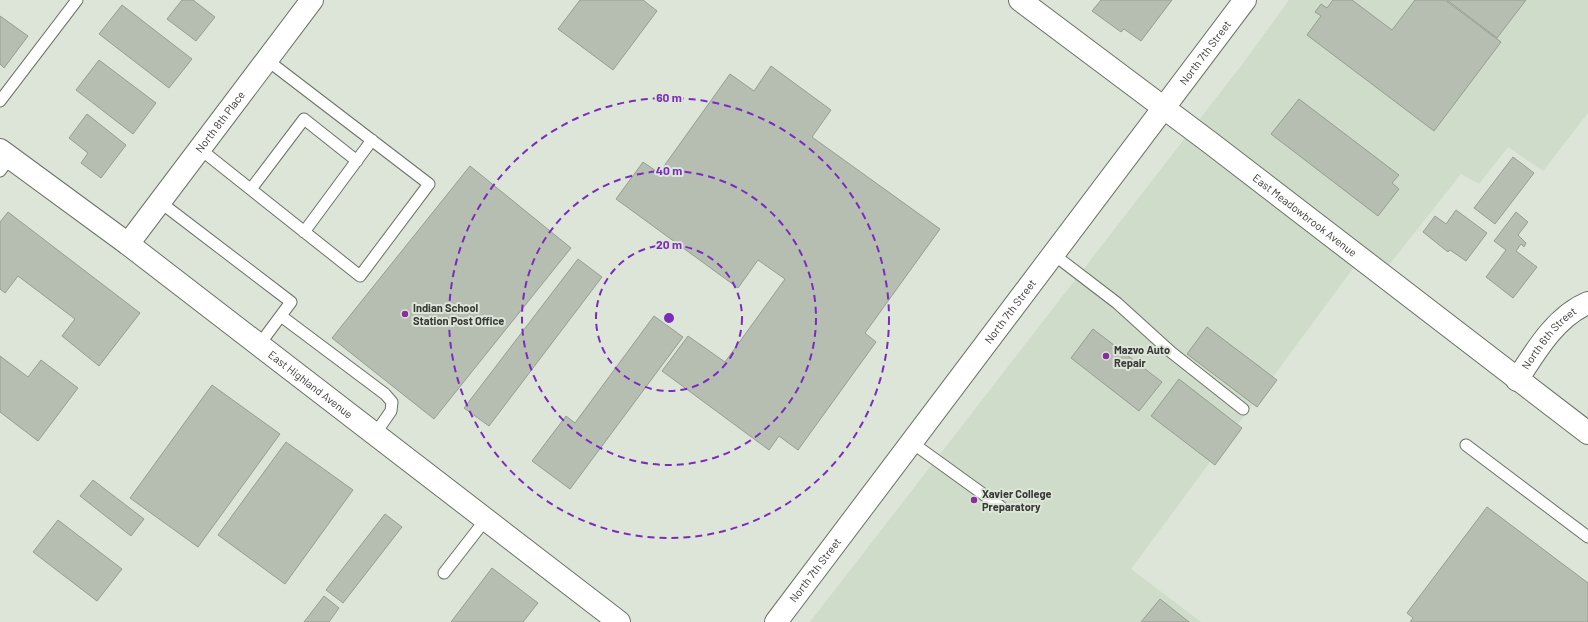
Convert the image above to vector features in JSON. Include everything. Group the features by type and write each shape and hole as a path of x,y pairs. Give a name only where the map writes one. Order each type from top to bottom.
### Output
{"street":[{"name":"North 8th Place","path":"128,244 312,0"},
{"name":"East Meadowbrook Avenue","path":"1020,0 1164,108 1588,433"},
{"name":"North 7th Street","path":"776,622 1245,0"},
{"name":"East Highland Avenue","path":"3,159 128,244 619,622"},
{"name":"North 6th Street","path":"1517,380 1544,337 1580,306 1588,303"}],"lane":[{"path":"0,101 77,0"},
{"path":"200,148 360,276 430,184 267,60"},
{"path":"251,190 304,119 357,161"},
{"path":"304,232 372,140"},
{"path":"160,202 291,302 259,345"},
{"path":"1053,254 1117,303 1171,352 1243,409"},
{"path":"281,316 385,394 392,402 391,410 375,434"},
{"path":"911,442 1001,507"},
{"path":"1466,446 1588,537"},
{"path":"444,573 486,519"}],"shaded area":[{"path":"1289,0 1588,0 1588,113 1543,171 1508,147 1479,184 1461,174 1381,275 1360,259 1131,569 1201,622 810,622 1244,62"}],"building":[{"path":"182,0 193,0 215,17 196,41 167,19"},
{"path":"580,0 643,0 657,11 613,70 558,29"},
{"path":"1101,0 1172,0 1141,41 1124,29 1121,32 1092,11"},
{"path":"1333,0 1352,0 1392,30 1415,0 1445,0 1501,42 1434,131 1307,35 1321,16 1315,12 1321,4 1327,8"},
{"path":"1447,0 1526,0 1497,38"},
{"path":"122,5 192,59 169,88 99,34"},
{"path":"0,16 28,36 4,68 0,64"},
{"path":"99,60 156,103 133,134 76,90"},
{"path":"771,66 831,110 812,137 940,229 865,333 876,342 798,450 779,436 769,450 662,371 688,336 725,362 785,279 758,260 738,288 616,199 643,162 659,173 730,74 754,91"},
{"path":"1299,99 1399,175 1392,183 1399,189 1378,216 1271,134"},
{"path":"87,114 126,145 101,178 81,163 88,153 69,138"},
{"path":"1513,157 1534,173 1495,224 1474,208"},
{"path":"470,166 571,248 434,419 332,338"},
{"path":"1456,210 1487,233 1466,261 1450,250 1448,252 1423,232 1435,216 1446,224"},
{"path":"8,212 140,313 99,366 62,336 75,319 18,276 5,293 0,289 0,222"},
{"path":"1516,212 1528,222 1518,235 1526,243 1524,247 1521,244 1516,251 1537,267 1513,298 1486,277 1506,250 1494,241"},
{"path":"578,259 602,277 489,426 464,408"},
{"path":"654,316 683,337 570,489 532,461 566,416 575,423"},
{"path":"1207,327 1277,380 1257,407 1187,354"},
{"path":"1093,329 1162,382 1139,411 1071,358"},
{"path":"0,356 28,377 41,360 78,388 38,441 0,412"},
{"path":"1179,379 1242,428 1215,465 1151,416"},
{"path":"212,385 280,434 198,547 130,498"},
{"path":"286,442 353,490 285,584 218,535"},
{"path":"93,480 144,519 131,536 80,496"},
{"path":"1487,507 1588,583 1588,622 1410,622 1413,618 1407,613"},
{"path":"385,514 402,527 343,603 326,590"},
{"path":"58,520 122,569 97,601 33,552"},
{"path":"492,568 538,603 523,622 451,622"},
{"path":"324,596 339,608 329,622 304,622"},
{"path":"1160,599 1189,622 1141,622"}],"place":[{"name":"Indian School Station Post Office","path":"405,314"},
{"name":"Mazvo Auto Repair","path":"1106,356"},
{"name":"Xavier College Preparatory","path":"974,500"}]}
